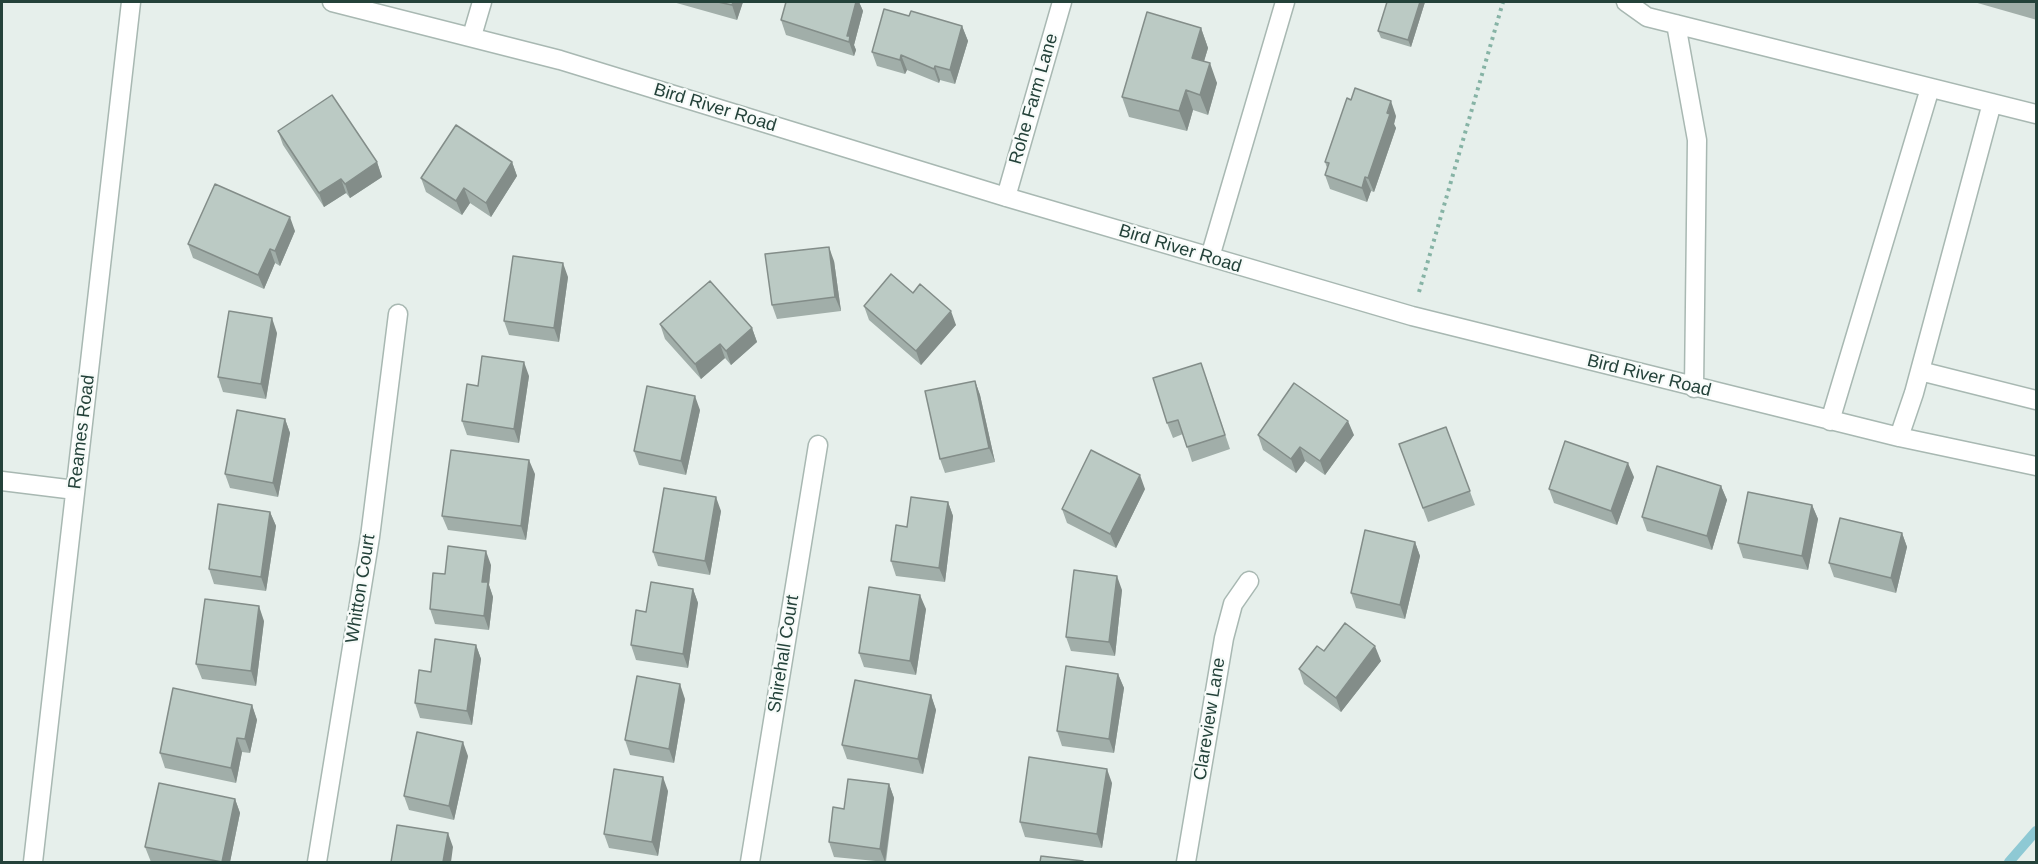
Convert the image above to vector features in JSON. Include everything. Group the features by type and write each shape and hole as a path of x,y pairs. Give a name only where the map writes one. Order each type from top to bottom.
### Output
{"street":[{"name":"Reames Road","path":"33,862 131,2"},
{"name":"Bird River Road","path":"332,2 472,36 1006,197 1412,316 1899,438 2037,466"},
{"path":"472,36 482,2"},
{"name":"Rohe Farm Lane","path":"1006,197 1062,2"},
{"path":"1210,257 1285,2"},
{"path":"1626,2 1647,17 2037,114"},
{"path":"1676,24 1697,140 1694,388"},
{"path":"1830,421 1844,382 1930,88"},
{"path":"1899,438 1920,371 1992,103"},
{"name":"Whitton Court","path":"317,862 370,537 398,314"},
{"path":"1920,371 2037,400"},
{"name":"Shirehall Court","path":"750,862 818,445"},
{"path":"2,481 75,490"},
{"name":"Clareview Lane","path":"1186,862 1224,638 1233,604 1249,581"}],"path":[{"path":"1412,316 1503,2"}],"building":[{"path":"786,2 856,2 847,36 850,36 849,42 781,20"},
{"path":"1387,2 1420,2 1408,40 1378,31"},
{"path":"884,9 909,16 911,11 962,26 950,70 935,66 934,69 901,55 900,60 872,52"},
{"path":"1147,12 1201,28 1192,58 1210,63 1200,95 1186,90 1179,111 1122,97"},
{"path":"1355,88 1391,101 1387,113 1390,114 1368,178 1365,177 1362,188 1325,175 1329,163 1325,162 1347,98 1351,100"},
{"path":"332,95 377,162 345,184 341,179 319,193 278,131"},
{"path":"456,125 512,162 486,203 464,188 456,201 421,178"},
{"path":"215,184 290,217 275,251 270,249 258,275 188,244"},
{"path":"829,247 835,297 772,305 765,254"},
{"path":"513,256 563,263 554,328 504,321"},
{"path":"891,274 913,293 920,284 951,311 916,351 864,306"},
{"path":"710,281 752,328 726,351 720,344 695,364 660,324"},
{"path":"229,311 272,318 261,384 218,377"},
{"path":"482,356 524,362 514,429 462,421 467,384 478,386"},
{"path":"1201,363 1225,435 1187,447 1178,420 1167,423 1153,378"},
{"path":"975,381 989,448 940,459 925,391"},
{"path":"1294,383 1348,421 1320,461 1300,447 1291,459 1258,435"},
{"path":"647,386 695,396 681,461 634,451"},
{"path":"237,410 285,419 273,483 225,474"},
{"path":"1446,427 1470,491 1423,508 1399,444"},
{"path":"1565,441 1628,463 1611,511 1549,489"},
{"path":"451,450 529,460 521,526 442,516"},
{"path":"1091,450 1140,475 1110,534 1062,509"},
{"path":"1657,466 1721,486 1707,536 1642,517"},
{"path":"664,488 716,497 705,561 653,552"},
{"path":"1748,492 1812,505 1802,556 1738,543"},
{"path":"911,497 948,502 939,568 891,561 896,525 907,527"},
{"path":"218,504 270,512 261,577 209,569"},
{"path":"1840,518 1902,533 1891,578 1829,563"},
{"path":"1365,530 1415,542 1400,605 1351,593"},
{"path":"448,546 486,551 482,582 488,582 484,616 430,609 433,573 445,574"},
{"path":"1074,570 1117,576 1109,642 1066,637"},
{"path":"651,582 693,589 683,654 631,645 636,610 646,612"},
{"path":"869,587 920,595 910,661 859,653"},
{"path":"205,599 259,606 251,671 196,664"},
{"path":"1345,623 1375,646 1336,698 1299,669 1317,646 1324,651"},
{"path":"435,639 476,645 467,711 415,703 419,670 431,672"},
{"path":"1066,666 1118,674 1109,739 1057,731"},
{"path":"637,676 680,684 669,749 625,740"},
{"path":"855,680 931,695 918,759 842,745"},
{"path":"173,688 252,705 245,739 237,738 231,768 160,753"},
{"path":"417,732 463,742 449,806 404,796"},
{"path":"1029,757 1107,769 1097,834 1020,822"},
{"path":"614,769 663,777 652,842 604,834"},
{"path":"848,779 889,784 880,849 829,842 833,807 844,809"},
{"path":"159,783 235,799 222,862 145,847"},
{"path":"397,825 448,833 443,862 391,862"},
{"path":"1041,856 1083,861 1083,862 1040,862"}],"waterway":[{"path":"2009,862 2036,831"}]}
